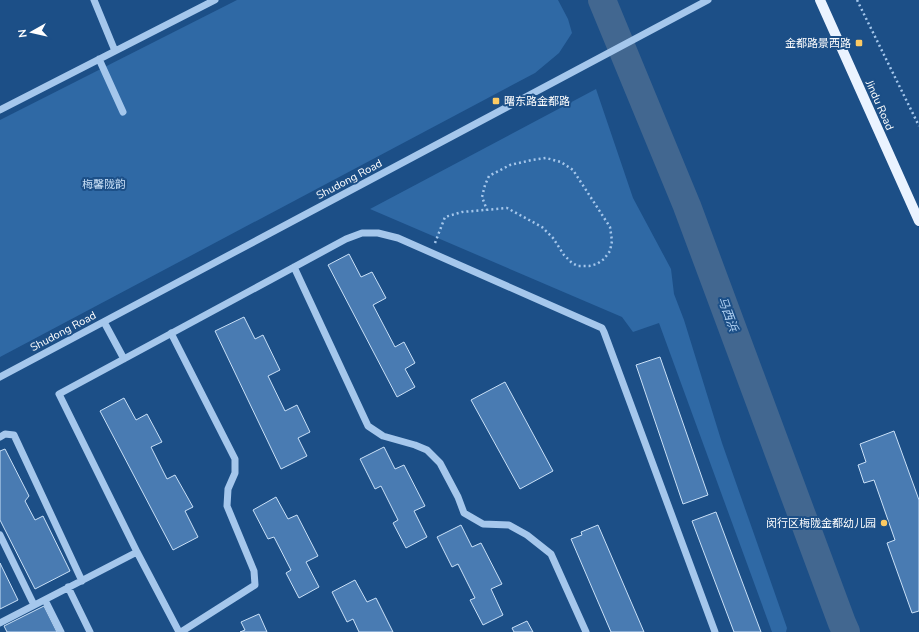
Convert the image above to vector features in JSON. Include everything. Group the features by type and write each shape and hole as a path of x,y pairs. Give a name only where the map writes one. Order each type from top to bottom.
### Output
{"main road":[{"name":"Jindu Road","path":"820,0 919,221"}],"street":[{"path":"94,0 115,51"},
{"path":"0,110 215,0"},
{"name":"Shudong Road","path":"0,377 708,0"},
{"path":"99,59 123,112"},
{"path":"171,334 236,459 235,473 228,489 227,506 254,570 254,585 180,632 137,552 59,394 346,239 362,233 378,233 398,238 602,328 715,632"},
{"path":"294,267 368,426 383,436 428,450 440,463 458,497 464,513 483,524 509,525 527,535 551,554 586,632"},
{"path":"104,322 124,359"},
{"path":"0,437 5,434 14,435 82,580"},
{"path":"0,535 34,605"},
{"path":"0,623 137,552"},
{"path":"68,588 90,632"},
{"path":"45,600 61,632"}],"path":[{"path":"857,0 919,126"},
{"path":"431,253 445,217 462,212 487,210 507,208 542,227 553,238 572,264 578,266 589,266 597,264 604,259 610,251 612,241 610,227 573,170 561,162 546,158 532,160 510,165 489,176 482,197 487,210"}],"green space":[{"name":"梅馨陇韵","path":"237,0 558,0 568,19 572,33 559,53 535,73 0,357 0,120"},
{"path":"596,89 633,198 671,269 674,294 684,320 722,443 787,628 786,632 772,632 659,323 633,332 622,317 370,209"}],"building":[{"path":"349,254 361,277 372,272 386,298 373,305 395,347 404,342 415,363 405,369 415,387 397,397 328,265"},
{"path":"244,317 255,339 263,335 280,370 268,376 285,411 297,405 310,432 298,438 307,456 281,469 215,331"},
{"path":"660,357 708,495 683,504 636,365"},
{"path":"505,382 553,471 520,489 471,400"},
{"path":"124,398 136,420 147,414 162,442 151,447 167,479 175,475 193,507 185,511 198,537 173,550 100,411"},
{"path":"894,431 919,500 919,611 912,613 887,543 895,540 874,480 864,483 858,465 866,462 860,444"},
{"path":"384,447 395,469 404,465 425,506 414,511 427,537 406,548 393,523 398,520 381,486 375,489 360,459"},
{"path":"5,449 29,496 25,501 35,520 43,516 70,571 35,589 0,520 0,451"},
{"path":"276,497 288,519 297,515 318,556 306,562 319,587 299,598 286,573 291,570 274,537 268,539 253,510"},
{"path":"716,512 761,632 734,632 692,521"},
{"path":"461,525 472,547 481,543 502,584 491,589 503,615 483,625 470,600 475,598 458,564 452,567 437,537"},
{"path":"598,525 644,632 611,632 571,539 582,535 581,532"},
{"path":"0,563 18,600 0,609"},
{"path":"355,580 367,602 376,598 393,632 359,632 353,619 347,622 332,592"},
{"path":"44,606 57,632 7,632 4,626"},
{"path":"259,614 267,632 240,632 245,630 241,622"},
{"path":"527,621 533,632 514,632 512,628"}],"waterway":[{"name":"马西浜","path":"602,0 687,206 846,632"}],"place":[{"name":"金都路景西路","path":"859,43"},
{"name":"曙东路金都路","path":"496,101"},
{"name":"闵行区梅陇金都幼儿园","path":"884,523"}]}
